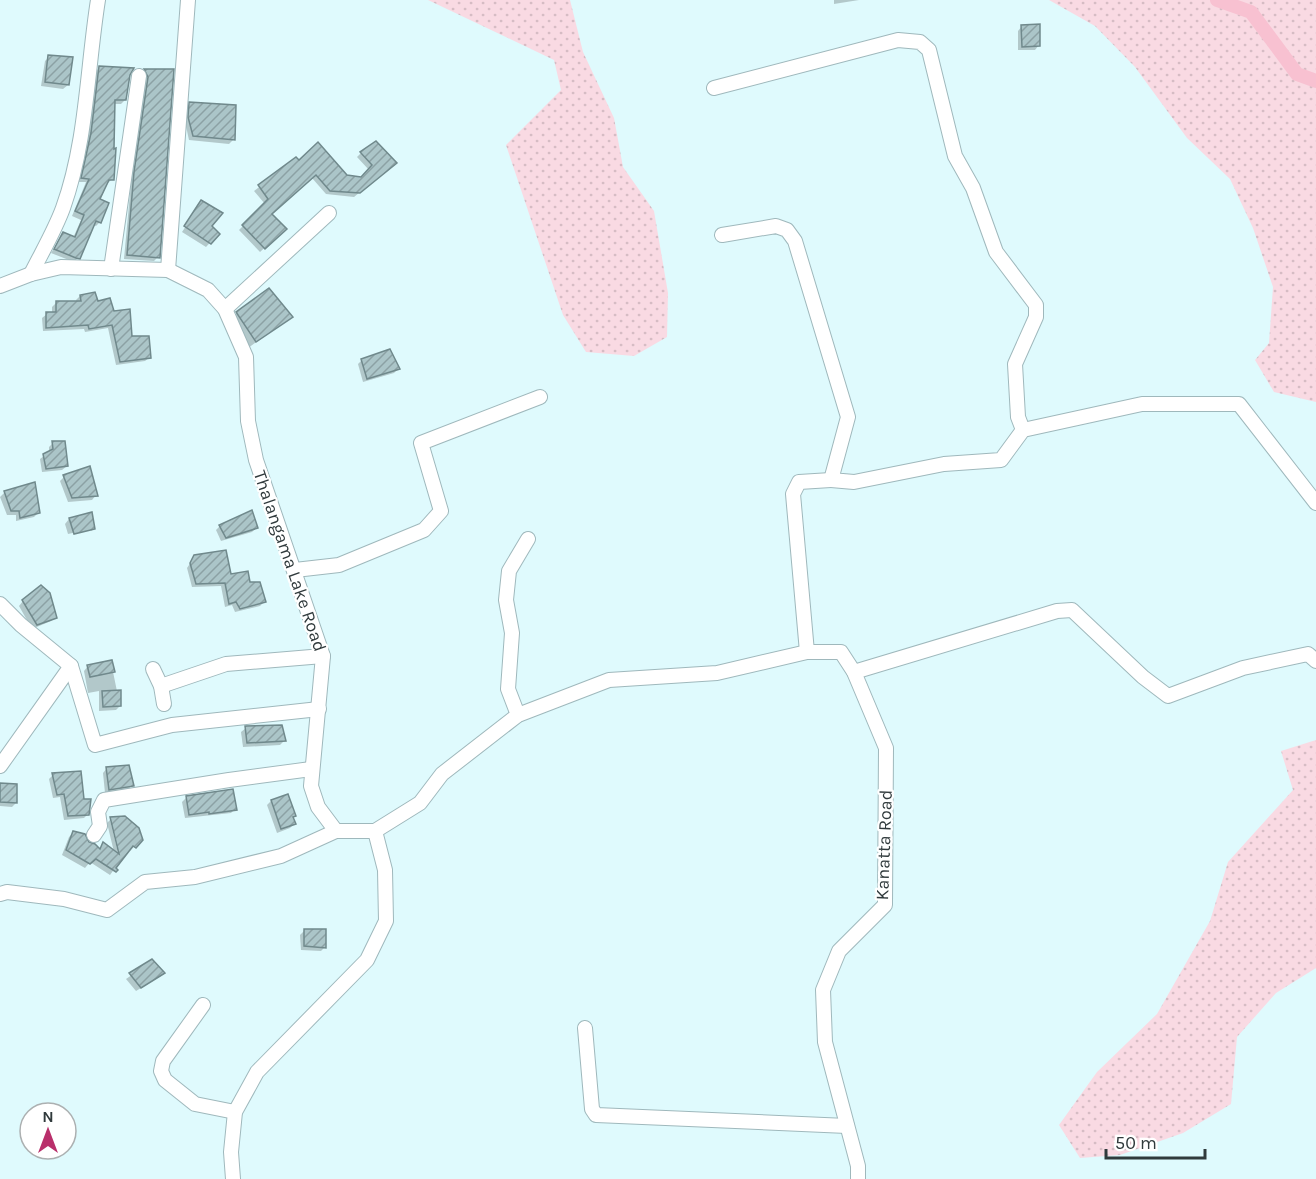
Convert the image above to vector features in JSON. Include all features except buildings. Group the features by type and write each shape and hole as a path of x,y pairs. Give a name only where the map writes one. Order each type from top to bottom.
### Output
{"street":[{"path":"31,274 63,208 82,137 98,0"},
{"path":"168,270 188,0"},
{"path":"714,88 898,40 920,42 929,50 955,156 973,188 996,252 1036,304 1036,317 1015,364 1018,417 1023,430"},
{"path":"111,269 140,76"},
{"path":"225,309 329,213"},
{"path":"722,235 776,226 787,230 795,240 848,417 831,480"},
{"name":"Thalangama Lake Road","path":"0,285 61,267 168,270 208,290 225,309 246,357 248,421 256,460 323,656 310,786 318,807 336,831"},
{"path":"295,570 339,565 424,530 441,511 421,443 540,397"},
{"path":"807,652 793,494 799,482 831,480 855,482 944,464 1001,460 1023,430 1142,404 1239,404 1316,503"},
{"path":"518,715 508,689 512,633 506,600 509,571 528,540"},
{"path":"0,604 21,625 71,666 95,745 172,725 319,709"},
{"path":"0,894 7,892 64,899 107,910 146,882 195,877 281,856 336,831 375,831 420,803 442,774 518,715 609,680 717,673 807,652 841,652 855,672 1057,611 1072,610 1168,696 1243,668 1308,654 1316,661"},
{"path":"161,686 226,664 323,656"},
{"path":"2,758 71,666"},
{"path":"153,669 161,686 164,704"},
{"name":"Kanatta Road","path":"855,672 886,748 885,905 839,951 823,990 825,1042 858,1166 858,1179"},
{"path":"94,835 100,826 98,812 104,800 311,769"},
{"path":"233,1179 231,1152 235,1112 257,1072 367,960 386,921 385,870 375,831"},
{"path":"203,1005 163,1061 161,1071 165,1080 195,1104 235,1112"},
{"path":"585,1028 592,1109 596,1115 848,1126"}],"shaded area":[{"path":"428,0 570,0 583,52 614,118 623,167 654,211 668,293 667,337 634,356 586,352 563,315 506,145 561,90 554,60"},
{"path":"1049,0 1316,0 1316,402 1274,392 1255,360 1269,343 1273,287 1253,228 1230,179 1187,138 1135,67 1095,26"},
{"path":"1316,740 1316,968 1276,993 1237,1037 1231,1104 1183,1133 1120,1155 1080,1158 1059,1125 1097,1072 1157,1014 1210,921 1228,862 1293,790 1281,751"}],"waterway":[{"path":"1217,0 1251,12 1297,74 1316,81"}]}
